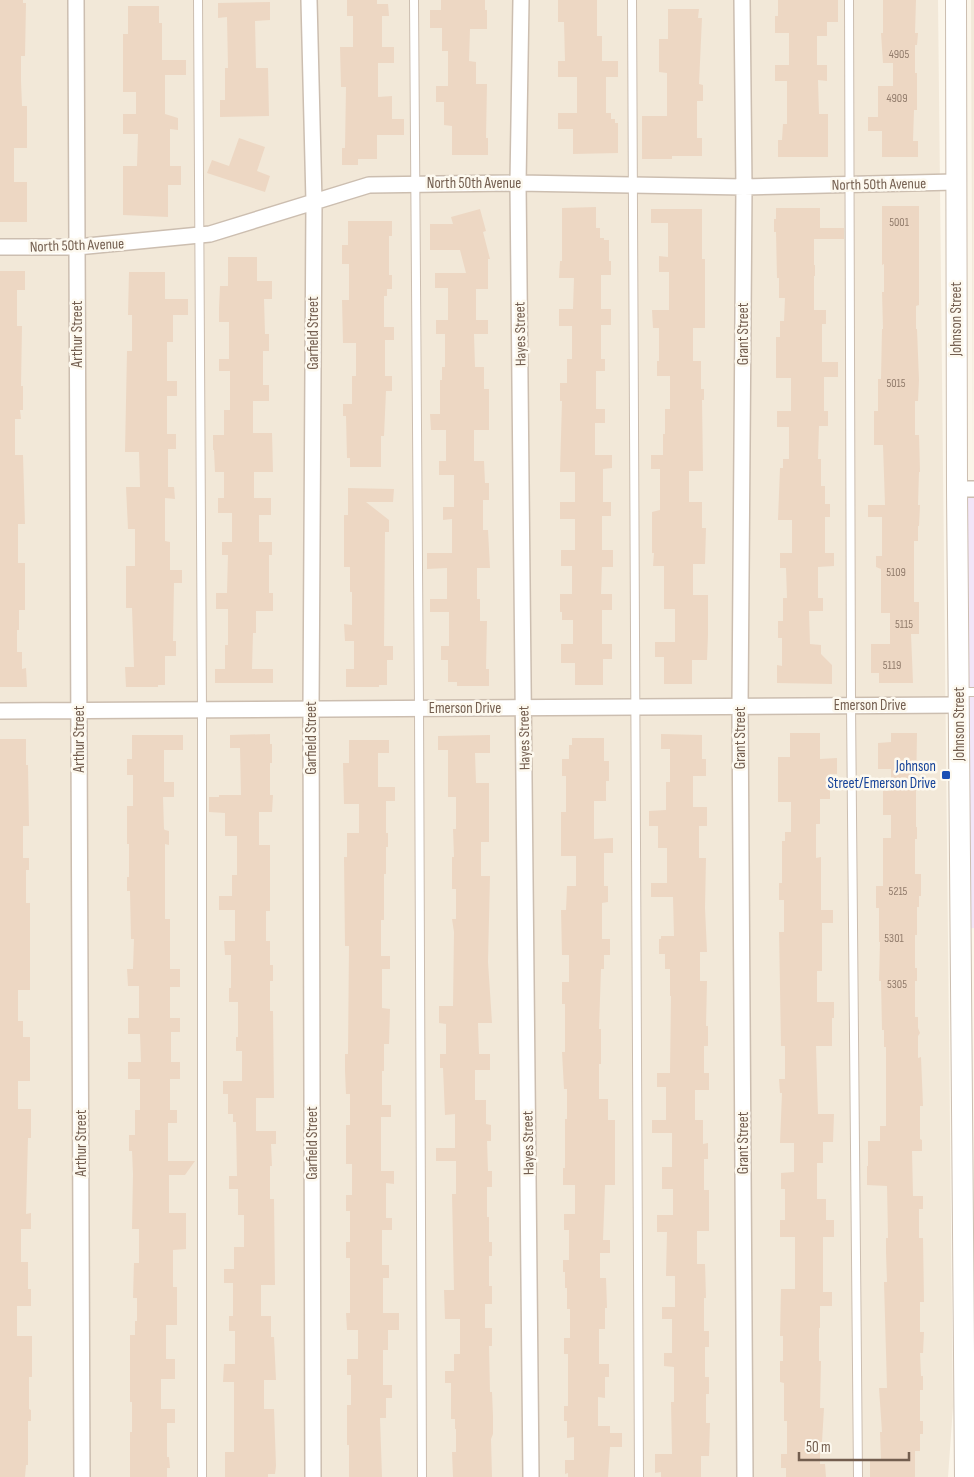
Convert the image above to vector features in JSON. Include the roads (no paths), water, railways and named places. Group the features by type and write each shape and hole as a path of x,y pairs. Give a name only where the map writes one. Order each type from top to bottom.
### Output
{"street":[{"name":"Arthur Street","path":"76,0 82,1477"},
{"name":"Garfield Street","path":"309,0 314,202 311,709 313,1477"},
{"name":"Hayes Street","path":"521,0 518,183 531,1477"},
{"name":"Grant Street","path":"742,0 744,187 740,706 746,1477"},
{"name":"Johnson Street","path":"956,0 955,182 966,489 964,696 967,928 965,1477"},
{"name":"North 50th Avenue","path":"0,247 77,247 210,234 369,185 518,183 744,187 955,182"},
{"name":"Emerson Drive","path":"0,711 851,705 964,696"}],"lane":[{"path":"198,0 202,710 202,1477"},
{"path":"414,0 422,1477"},
{"path":"632,0 639,1477"},
{"path":"849,0 851,705 858,1477"}],"place":[{"name":"Johnson Street/Emerson Drive","path":"946,775"}]}
